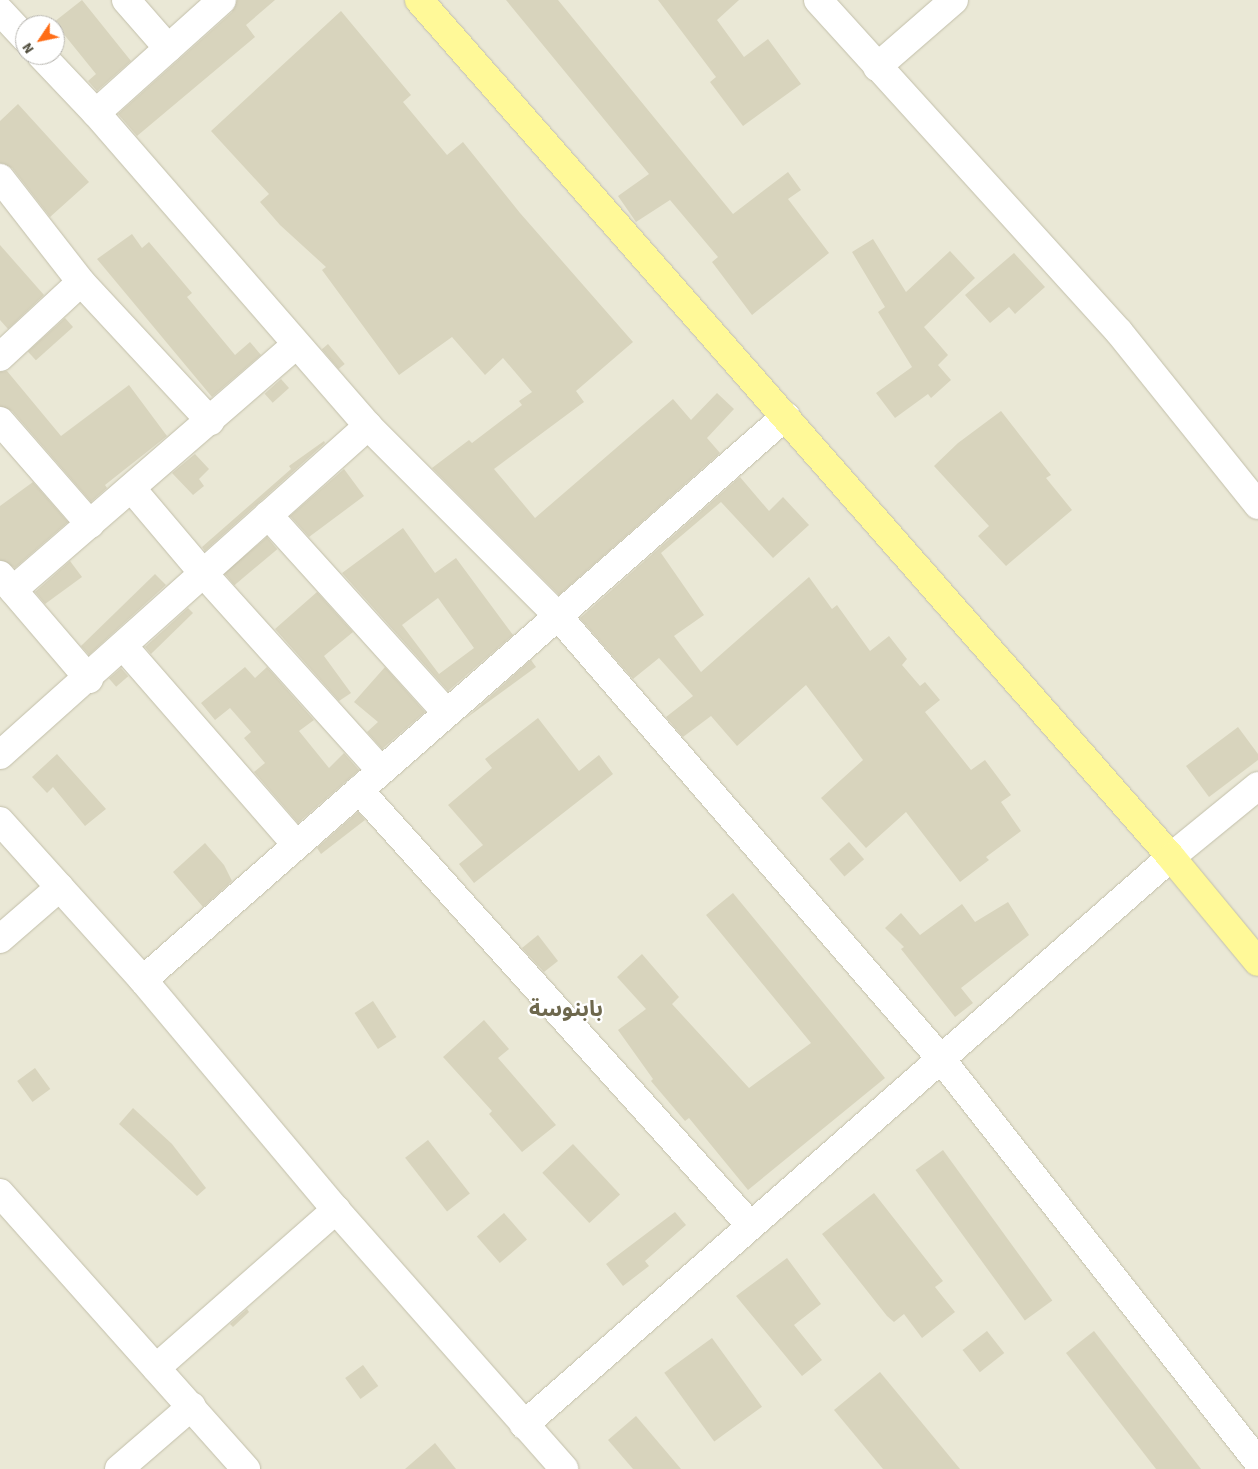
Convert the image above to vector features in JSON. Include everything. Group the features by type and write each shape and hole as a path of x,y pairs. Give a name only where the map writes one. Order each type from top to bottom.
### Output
{"main road":[{"path":"419,0 786,416 1171,858 1258,962"}],"street":[{"path":"126,0 168,48"},
{"path":"96,113 222,0"},
{"path":"818,0 1119,332 1258,505"},
{"path":"877,67 954,0"},
{"path":"0,11 15,27"},
{"path":"50,65 96,113 368,426 557,615 941,1059 1254,1462"},
{"path":"0,178 81,282 210,421"},
{"path":"0,357 81,282"},
{"path":"89,679 6,583 90,524 296,344"},
{"path":"143,980 446,712 786,416"},
{"path":"0,421 90,524"},
{"path":"0,755 89,679 203,573 368,426"},
{"path":"132,488 203,573 381,771"},
{"path":"268,516 446,712"},
{"path":"124,647 296,844"},
{"path":"524,1425 1171,858 1258,786"},
{"path":"359,790 751,1226"},
{"path":"0,821 143,980 336,1210 564,1469"},
{"path":"0,939 60,886"},
{"path":"0,1193 192,1406 246,1469"},
{"path":"156,1368 336,1210"},
{"path":"119,1469 192,1406"}],"shaded area":[{"path":"0,0 1258,0 1258,1469 0,1469"}],"building":[{"path":"82,0 131,61 97,91 88,81 96,74 65,36 65,15 63,15"},
{"path":"237,0 275,0 246,25 255,37 137,136 118,114 232,12"},
{"path":"506,0 558,0 733,214 788,172 801,190 788,199 829,253 752,315 712,262 718,257 670,200 636,222 618,196 649,174"},
{"path":"658,0 739,0 717,20 744,57 768,39 801,84 743,126 710,82 716,77"},
{"path":"341,11 411,95 403,102 447,155 463,142 520,213 633,342 576,391 584,402 494,469 535,518 673,399 691,420 717,393 734,409 707,438 720,453 559,595 432,468 469,440 472,443 522,405 519,401 532,392 503,358 485,375 452,337 399,375 322,270 326,267 280,225 260,202 269,194 211,131"},
{"path":"18,104 89,182 50,217 12,168 0,163 0,121"},
{"path":"132,234 142,248 149,242 192,293 187,297 235,355 250,342 261,355 212,397 97,259"},
{"path":"873,239 906,292 950,251 975,278 924,327 948,355 938,365 951,380 931,398 928,394 895,418 876,393 912,367 878,312 885,307 852,252"},
{"path":"0,245 44,295 8,329 0,320"},
{"path":"1014,253 1045,287 1015,314 1009,307 990,323 965,295"},
{"path":"65,318 73,327 36,360 28,351"},
{"path":"328,344 345,364 339,369 322,349"},
{"path":"7,371 61,436 129,385 167,436 105,485 107,488 91,502 12,411 0,406 0,372"},
{"path":"281,379 289,388 273,403 265,394"},
{"path":"1001,411 1051,475 1046,478 1072,510 1006,566 978,536 989,526 934,466 958,443"},
{"path":"324,441 325,443 205,551 202,547 291,469 289,466"},
{"path":"195,454 209,469 199,479 204,486 193,495 172,473"},
{"path":"344,469 364,496 309,537 290,516"},
{"path":"740,477 769,511 783,497 809,525 773,558 721,502 661,553 704,615 674,636 701,672 809,577 832,609 837,605 870,651 889,636 907,659 902,665 920,686 925,682 940,700 925,712 971,770 985,760 1011,795 1001,802 1021,831 986,857 989,860 960,882 906,812 866,848 821,798 863,760 806,685 737,746 711,716 683,737 666,717 693,696 659,658 633,679 580,618"},
{"path":"33,482 68,522 15,568 0,560 0,506"},
{"path":"403,528 435,573 456,558 513,635 448,691 342,573","holes":["438,598 474,648 439,674 402,625"]},
{"path":"267,537 277,549 234,585 224,573"},
{"path":"70,561 82,577 45,604 35,592"},
{"path":"155,574 166,585 89,655 81,646"},
{"path":"317,592 353,632 324,656 351,693 339,701 275,629"},
{"path":"188,608 193,613 151,654 145,647"},
{"path":"531,660 536,667 465,719"},
{"path":"245,667 255,678 267,667 314,720 299,731 329,768 344,753 359,770 298,823 254,772 265,763 244,738 251,732 230,708 215,720 201,703"},
{"path":"385,667 425,712 382,749 367,732 378,722 354,702"},
{"path":"121,668 128,676 116,687 109,678"},
{"path":"538,718 579,771 599,755 613,774 474,883 459,864 483,845 448,805 492,768 485,759"},
{"path":"1238,727 1258,754 1258,760 1209,797 1186,766"},
{"path":"57,754 106,809 85,826 53,787 47,793 32,777"},
{"path":"358,812 365,820 321,854 317,848"},
{"path":"849,842 864,859 844,876 829,859"},
{"path":"205,843 224,865 232,881 203,907 173,872"},
{"path":"733,893 885,1078 748,1190 689,1118 685,1121 651,1081 653,1079 618,1030 646,1009 617,977 642,954 679,997 672,1004 749,1088 811,1043 706,915"},
{"path":"1008,902 1029,935 961,988 973,1003 955,1017 901,949 904,947 885,928 901,913 920,935 962,904 975,922"},
{"path":"538,935 558,961 544,972 522,948"},
{"path":"373,1001 396,1037 378,1049 355,1013"},
{"path":"484,1020 509,1049 498,1058 556,1125 522,1152 489,1114 492,1111 443,1057"},
{"path":"35,1068 50,1089 32,1102 17,1081"},
{"path":"133,1108 172,1144 206,1188 197,1196 119,1124"},
{"path":"428,1140 470,1194 447,1211 405,1158"},
{"path":"573,1144 620,1194 589,1223 542,1173"},
{"path":"943,1150 1052,1300 1025,1320 915,1170"},
{"path":"874,1193 943,1281 935,1287 955,1312 922,1338 904,1314 894,1322 887,1316 822,1234"},
{"path":"675,1212 686,1225 645,1261 649,1266 623,1286 606,1264"},
{"path":"504,1213 527,1239 500,1263 477,1237"},
{"path":"787,1258 821,1304 794,1325 822,1360 802,1376 736,1296"},
{"path":"247,1309 249,1312 233,1327 230,1324"},
{"path":"987,1331 1004,1353 980,1372 963,1350"},
{"path":"1094,1331 1201,1469 1156,1469 1066,1353"},
{"path":"712,1338 762,1407 714,1441 664,1373"},
{"path":"363,1365 378,1386 360,1399 345,1378"},
{"path":"880,1372 960,1469 883,1469 834,1410"},
{"path":"636,1416 681,1469 633,1469 608,1440"},
{"path":"435,1443 456,1469 405,1469"}],"district":[{"name":"بابنوسة","path":"566,1010"}]}
